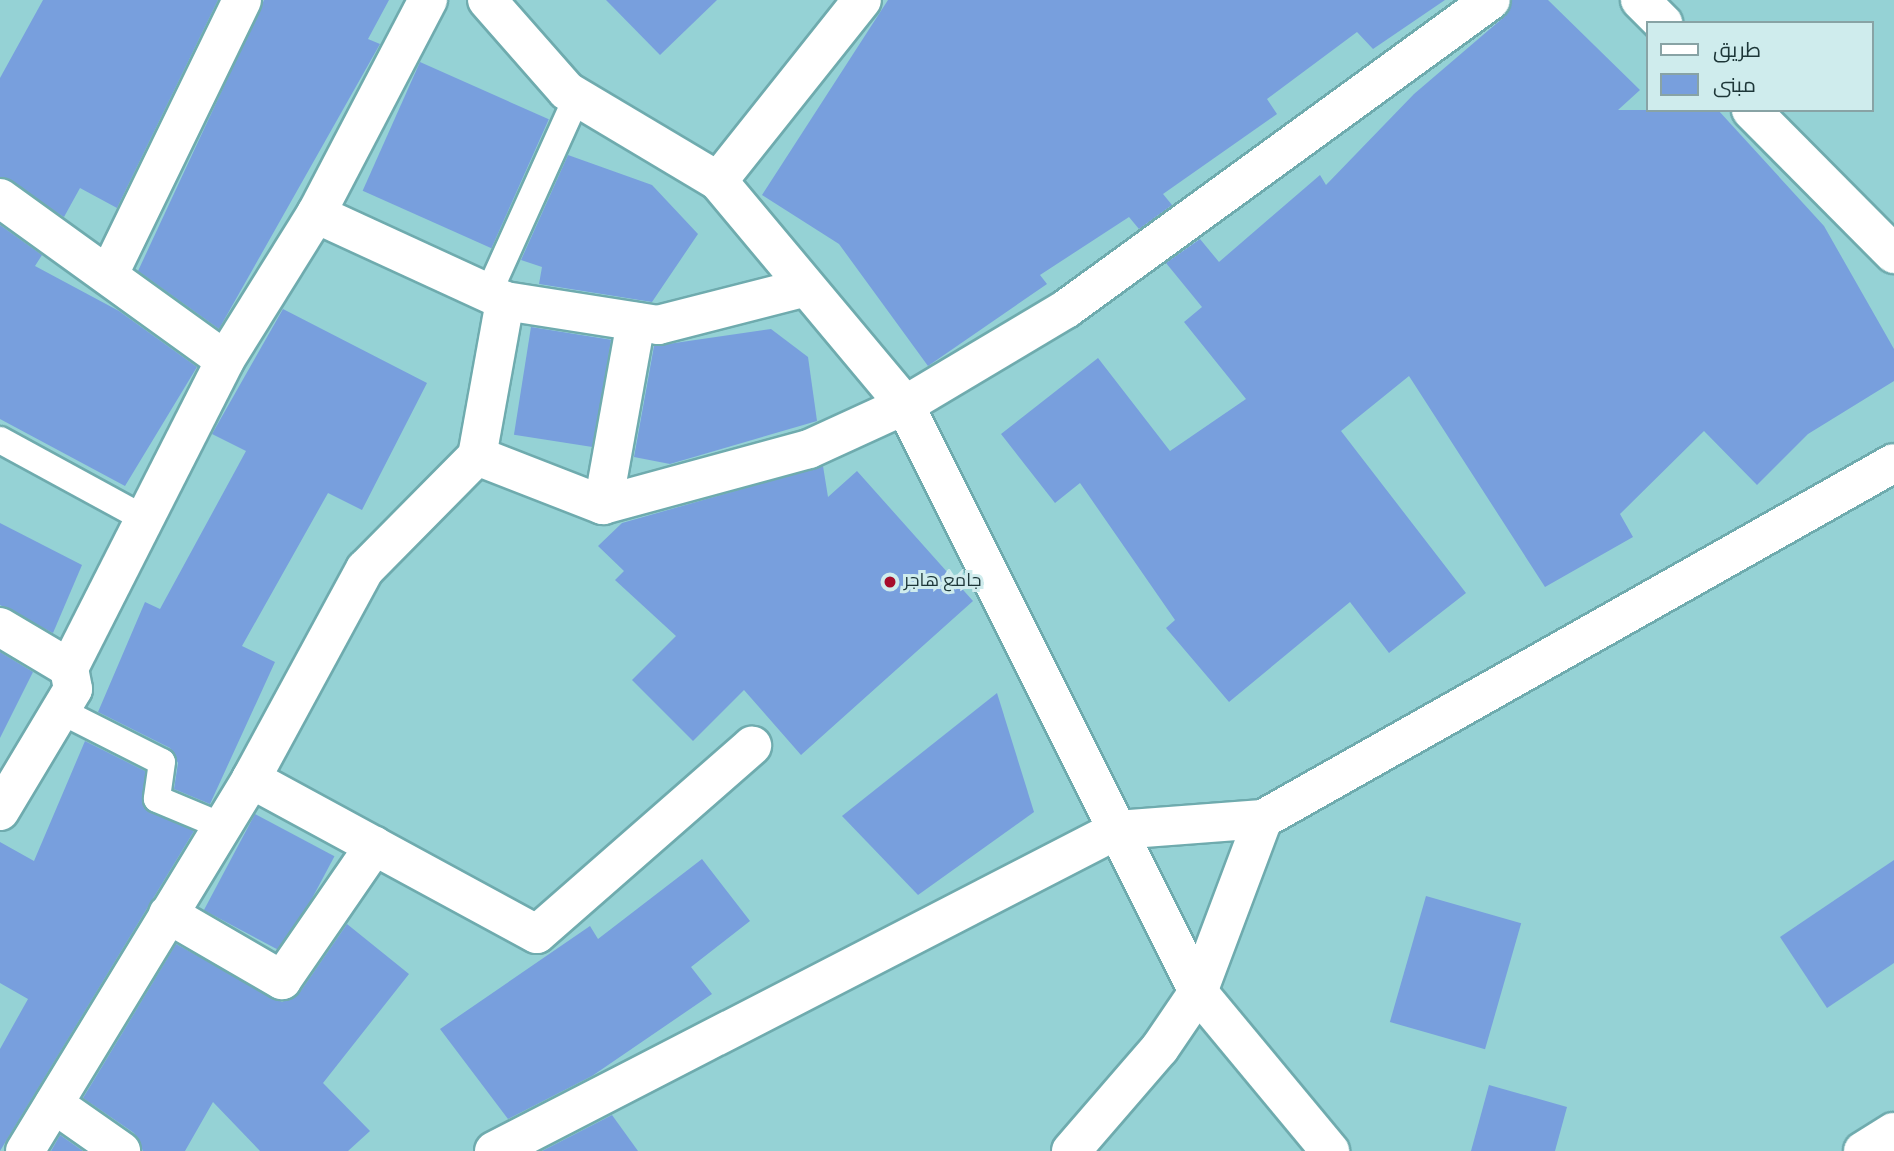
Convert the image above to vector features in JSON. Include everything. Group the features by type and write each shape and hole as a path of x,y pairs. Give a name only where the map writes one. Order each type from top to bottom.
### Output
{"street":[{"path":"110,272 242,0"},
{"path":"0,811 73,689 69,668 225,360 316,214 428,0"},
{"path":"487,0 577,97 718,181 803,288 905,405 1198,992 1330,1151"},
{"path":"718,181 862,0"},
{"path":"477,456 603,505 809,449 905,405 1066,309 1491,0"},
{"path":"1640,0 1661,21"},
{"path":"1753,112 1894,254"},
{"path":"0,198 110,272 225,360"},
{"path":"316,214 496,298 636,322 658,325 803,288"},
{"path":"496,298 477,456 365,569 251,779 537,934 752,746"},
{"path":"603,505 636,322"},
{"path":"494,1151 1117,830 1263,819 1894,463"},
{"path":"0,627 69,668"},
{"path":"25,1151 256,771"},
{"path":"1071,1151 1160,1048 1198,992 1263,819"},
{"path":"168,914 282,980 374,846"},
{"path":"54,1104 121,1151"},
{"path":"1863,1151 1894,1132"}],"lane":[{"path":"496,298 577,97"},
{"path":"0,440 145,519"},
{"path":"60,710 162,762 158,799 222,825"}],"building":[{"path":"43,0 218,0 117,208 80,188 64,217 0,177 0,78"},
{"path":"264,0 389,0 368,39 380,44 219,329 138,271"},
{"path":"606,0 717,0 660,55"},
{"path":"888,0 1445,0 1373,49 1357,32 1267,99 1277,114 1163,194 1172,205 1139,229 1129,217 1040,275 1047,284 928,366 839,244 762,195"},
{"path":"1512,0 1548,0 1640,90 1618,110 1720,112 1824,226 1894,349 1894,381 1808,434 1757,485 1704,431 1620,514 1633,537 1545,587 1409,376 1341,431 1466,593 1389,653 1350,602 1229,702 1166,628 1175,620 1080,483 1055,503 1001,434 1098,358 1170,451 1246,399 1184,322 1202,307 1166,263 1200,239 1219,262 1320,175 1326,185 1414,94 1504,17"},
{"path":"420,62 549,119 491,248 363,191"},
{"path":"568,155 652,185 698,234 652,302 539,284 542,267 521,260"},
{"path":"0,225 42,255 35,266 119,311 197,367 125,486 0,419"},
{"path":"283,309 427,383 362,510 328,493 242,646 275,662 210,804 174,789 178,763 170,748 98,712 145,602 160,609 246,451 212,434"},
{"path":"531,327 611,340 594,447 514,435"},
{"path":"771,329 808,357 817,421 670,464 634,457 654,346"},
{"path":"823,466 828,497 857,471 973,601 801,755 744,690 693,741 632,680 676,636 615,580 624,571 598,546 622,523"},
{"path":"0,523 82,565 53,633 0,605"},
{"path":"0,652 33,672 0,738"},
{"path":"997,693 1034,812 918,895 842,816"},
{"path":"85,741 145,771 145,809 194,831 0,1151 0,1049 28,999 0,983 0,842 34,861"},
{"path":"255,814 334,856 283,952 204,910"},
{"path":"702,859 750,921 691,967 712,994 592,1076 508,1119 440,1029 590,926 598,939"},
{"path":"1894,860 1894,963 1827,1008 1780,937"},
{"path":"1426,896 1521,923 1485,1049 1390,1022"},
{"path":"347,924 409,974 323,1083 370,1131 348,1151 260,1151 213,1102 185,1151 143,1151 134,1133 83,1098 176,944 282,1002 300,992"},
{"path":"1489,1085 1567,1107 1555,1151 1471,1151"},
{"path":"612,1115 638,1151 542,1151"},
{"path":"60,1135 83,1151 51,1151"}],"place":[{"name":"جامع هاجر","path":"890,582"}]}
